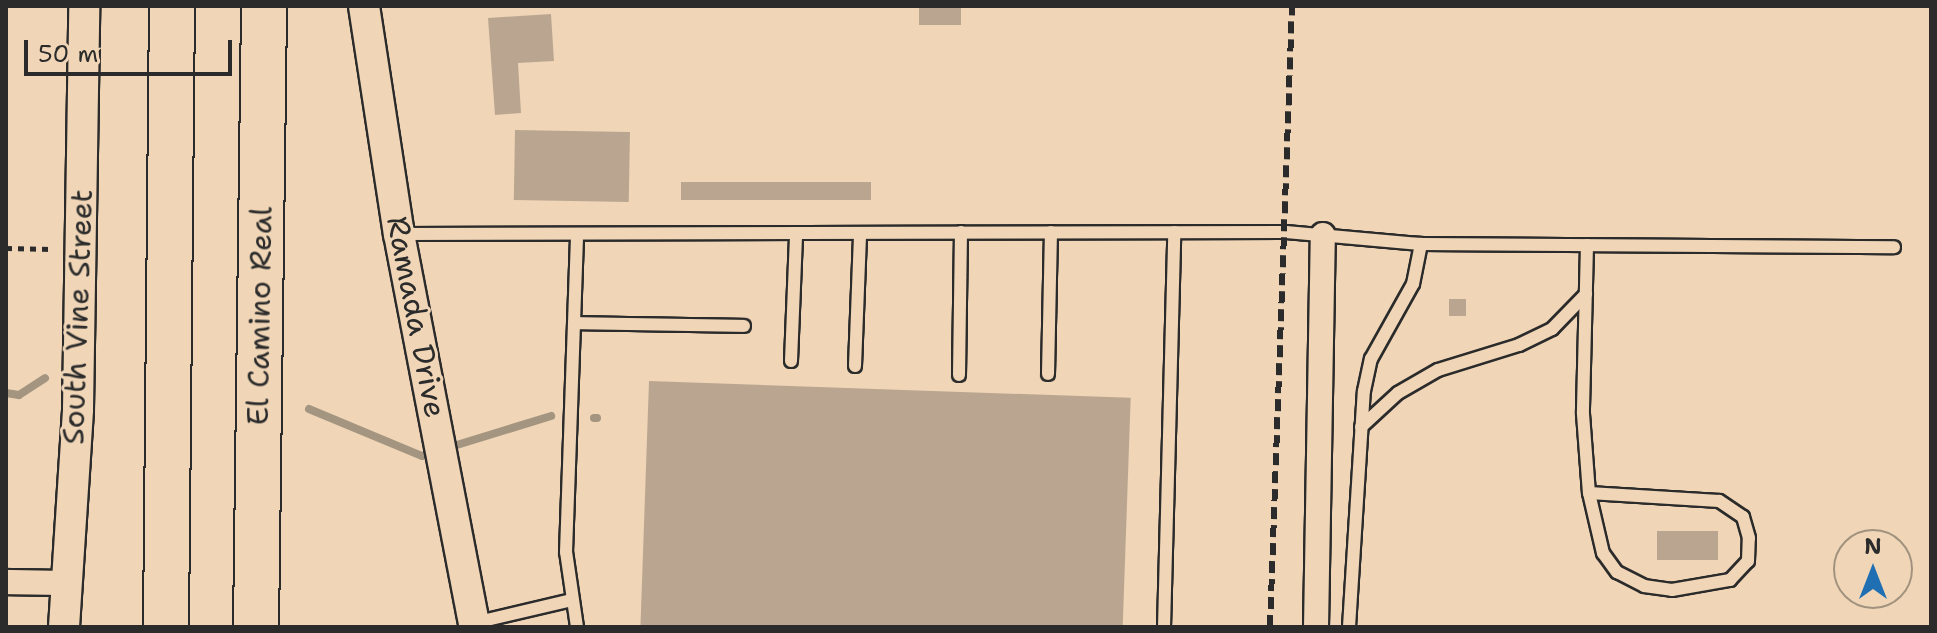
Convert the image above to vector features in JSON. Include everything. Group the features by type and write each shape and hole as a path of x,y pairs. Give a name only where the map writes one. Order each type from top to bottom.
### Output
{"highway":[{"path":"166,627 172,6"},
{"name":"El Camino Real","path":"256,627 264,6"}],"street":[{"name":"South Vine Street","path":"64,627 81,250 84,6"},
{"name":"Ramada Drive","path":"364,6 399,234 474,625"},
{"path":"1316,627 1323,235"},
{"path":"6,582 67,583"}],"lane":[{"path":"959,375 961,232"},
{"path":"1048,374 1051,232"},
{"path":"399,234 1174,232 1323,235 1421,244 1894,247"},
{"path":"1164,627 1174,232"},
{"path":"577,234 566,552 577,627"},
{"path":"791,361 796,234"},
{"path":"855,366 860,234"},
{"path":"1349,627 1361,427 1371,359 1405,302 1421,244"},
{"path":"1587,245 1583,414 1589,493 1603,553 1617,572 1644,586 1704,588 1730,580 1748,561 1749,538 1743,517 1719,501 1589,493"},
{"path":"1361,427 1398,393 1438,370 1519,345 1552,329 1586,294"},
{"path":"574,323 744,326"},
{"path":"474,625 572,600"}],"path":[{"path":"6,248 81,250"}],"building":[{"path":"919,6 961,6 961,25 919,25"},
{"path":"551,14 554,61 518,63 521,113 495,115 488,18"},
{"path":"515,130 630,132 629,202 514,200"},
{"path":"681,182 871,182 871,200 681,200"},
{"path":"1449,299 1466,299 1466,316 1449,316"},
{"path":"649,381 1131,398 1123,627 640,627"},
{"path":"1657,531 1718,531 1718,560 1657,560"}],"waterway":[{"path":"6,393 19,395 45,378"},
{"path":"309,409 422,456 434,452"},
{"path":"447,448 551,416"}],"railway":[{"path":"1270,627 1292,6"}]}
